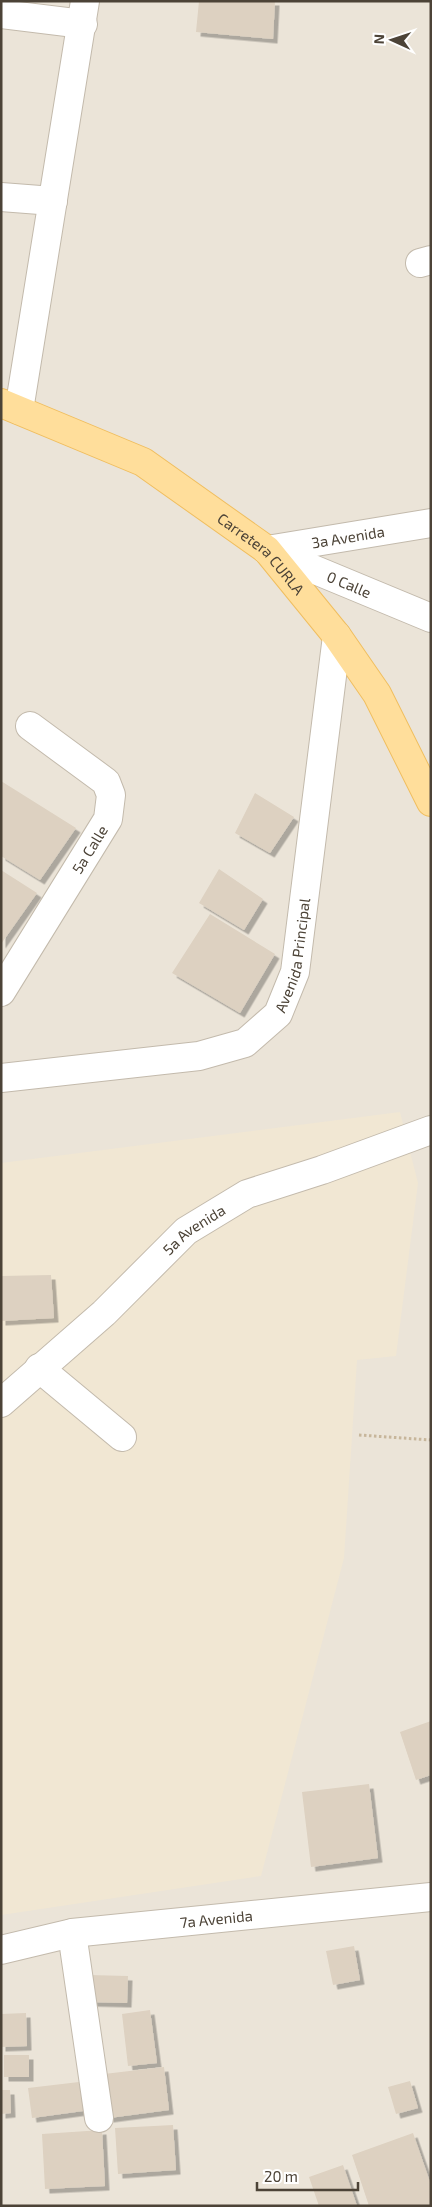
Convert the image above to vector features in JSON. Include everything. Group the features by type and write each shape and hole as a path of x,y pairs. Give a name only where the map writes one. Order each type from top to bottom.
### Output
{"main road":[{"name":"Carretera CURLA","path":"10,406 143,462 267,550 338,636 377,694 431,802"}],"street":[{"path":"1,14 84,12 53,201 10,406"},
{"path":"1,196 53,201"},
{"name":"3a Avenida","path":"267,550 431,523"},
{"name":"0 Calle","path":"267,550 431,618"},
{"name":"Avenida Principal","path":"1,1078 199,1056 245,1043 278,1014 295,972 338,636"},
{"name":"5a Calle","path":"1,992 108,819 111,795 106,782 30,726"},
{"name":"5a Avenida","path":"1,1403 104,1313 186,1231 247,1194 322,1170 431,1130"},
{"path":"39,1368 122,1437"},
{"name":"7a Avenida","path":"1,1950 72,1933 431,1897"},
{"path":"72,1933 99,2118"}],"path":[{"path":"359,1435 431,1440"}],"shaded area":[{"path":"1,1 431,1 431,2206 1,2206"},
{"path":"400,1112 418,1183 396,1356 357,1360 344,1558 261,1876 1,1915 1,1163"}],"building":[{"path":"199,1 275,1 273,39 196,32"},
{"path":"1,781 76,828 40,880 1,856"},
{"path":"255,793 294,817 270,853 235,833"},
{"path":"219,869 263,899 244,930 199,903"},
{"path":"1,870 37,893 1,944"},
{"path":"210,914 275,954 240,1013 172,973"},
{"path":"51,1275 54,1318 1,1321 1,1276"},
{"path":"431,1721 431,1775 416,1780 400,1732"},
{"path":"369,1784 378,1858 311,1867 302,1792"},
{"path":"354,1946 360,1980 333,1985 326,1951"},
{"path":"89,1975 128,1976 127,2003 88,2002"},
{"path":"150,2010 157,2063 128,2066 122,2014"},
{"path":"26,2013 27,2046 1,2047 1,2014"},
{"path":"4,2055 29,2055 29,2077 4,2077"},
{"path":"164,2067 169,2110 109,2118 104,2074"},
{"path":"410,2081 418,2108 396,2114 388,2087"},
{"path":"79,2082 83,2111 32,2118 28,2088"},
{"path":"1,2090 10,2090 11,2113 1,2114"},
{"path":"173,2125 176,2170 118,2174 115,2128"},
{"path":"102,2130 105,2186 45,2189 42,2134"},
{"path":"413,2133 431,2185 431,2206 369,2206 352,2155"},
{"path":"343,2165 357,2206 319,2206 309,2177"}]}
